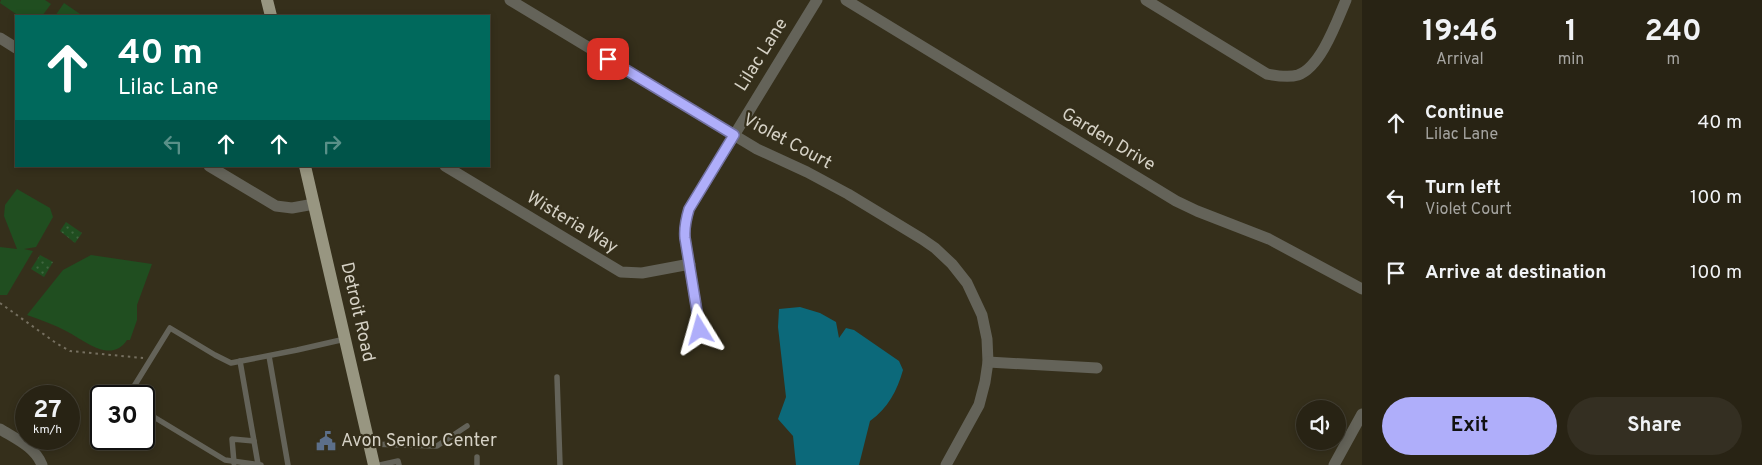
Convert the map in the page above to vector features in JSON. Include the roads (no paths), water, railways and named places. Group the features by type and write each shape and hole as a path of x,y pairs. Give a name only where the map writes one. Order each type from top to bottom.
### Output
{"main road":[{"path":"267,0 271,15"},
{"name":"Detroit Road","path":"305,167 374,465"}],"street":[{"name":"Violet Court","path":"510,0 757,149 807,172 848,194 922,239 944,255 967,283 978,304 985,327 988,362 979,405 946,465"},
{"name":"Lilac Lane","path":"692,343 700,330 684,228 686,216 817,0"},
{"name":"Garden Drive","path":"846,0 1176,201 1269,239 1362,289"},
{"path":"1146,0 1267,74 1289,76 1306,72 1312,65 1329,37 1346,0"},
{"path":"0,38 15,47"},
{"path":"210,167 276,206 292,208 314,204"},
{"name":"Wisteria Way","path":"447,167 614,269 633,274 690,264"},
{"path":"988,362 1097,368"},
{"path":"1334,465 1362,414"},
{"path":"0,429 29,447 39,457 42,465"}],"lane":[{"path":"135,385 170,328 231,363 345,339"},
{"path":"269,356 288,465"},
{"path":"240,361 258,464"},
{"path":"557,377 560,465"},
{"path":"155,418 225,460 234,463 261,465"},
{"path":"369,444 437,446 467,426"},
{"path":"234,463 232,440 254,441"},
{"path":"477,457 477,465"},
{"path":"380,465 398,461 399,465"}],"water":[{"path":"800,307 820,313 836,322 839,338 846,328 854,330 899,361 903,370 891,398 870,421 859,465 796,465 793,436 778,419 786,397 778,327 779,309"}],"place":[{"name":"Avon Senior Center","path":"326,441"}]}
